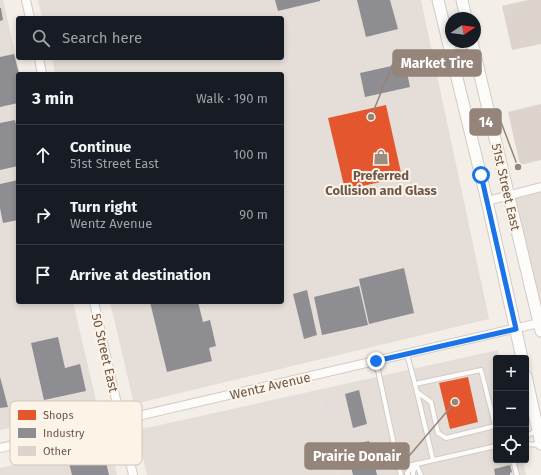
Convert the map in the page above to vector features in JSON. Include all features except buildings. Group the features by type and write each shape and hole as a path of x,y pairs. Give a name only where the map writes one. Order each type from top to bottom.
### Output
{"main road":[{"name":"51st Street East","path":"438,0 487,201 521,355"},
{"path":"462,0 465,12"},
{"name":"51st Street East","path":"473,48 508,196 538,304 540,327"},
{"path":"529,390 541,444"}],"street":[{"path":"26,0 30,16"},
{"path":"39,60 42,72"},
{"path":"487,201 541,187"},
{"name":"50 Street East","path":"94,304 117,401"},
{"name":"Wentz Avenue","path":"142,415 516,329 540,327"},
{"name":"Wentz Avenue","path":"0,448 10,446"},
{"name":"50 Street East","path":"131,465 133,475"}],"lane":[{"path":"407,354 433,460"},
{"path":"376,361 400,475"},
{"path":"415,384 481,370 493,416"},
{"path":"417,392 431,402 438,433 446,438 493,428"},
{"path":"529,434 538,430"},
{"path":"529,444 541,444"},
{"path":"399,468 493,447"},
{"path":"514,463 518,475"},
{"path":"408,475 407,473 416,464"},
{"path":"413,475 416,464"},
{"path":"416,464 421,475"}],"shaded area":[{"path":"0,0 3,0 20,72 16,72 16,304 73,304 96,401 10,401 10,428 0,430"},
{"path":"38,0 421,0 489,319 142,402 133,401 110,304 284,304 284,72 55,72 52,60 284,60 284,16 42,16"},
{"path":"541,187 541,331 508,195"},
{"path":"498,350 499,355 493,355 493,463 524,463 526,475 147,475 142,452 142,429"},
{"path":"13,465 115,465 117,475 0,475 0,468"}],"railway":[{"path":"321,402 338,475"}],"place":[{"name":"Market Tire","path":"371,117"},
{"name":"Preferred Collision and Glass","path":"381,157"},
{"name":"14","path":"518,167"},
{"name":"Prairie Donair","path":"455,402"}],"route":[{"path":"376,361 516,329 481,175"}]}
